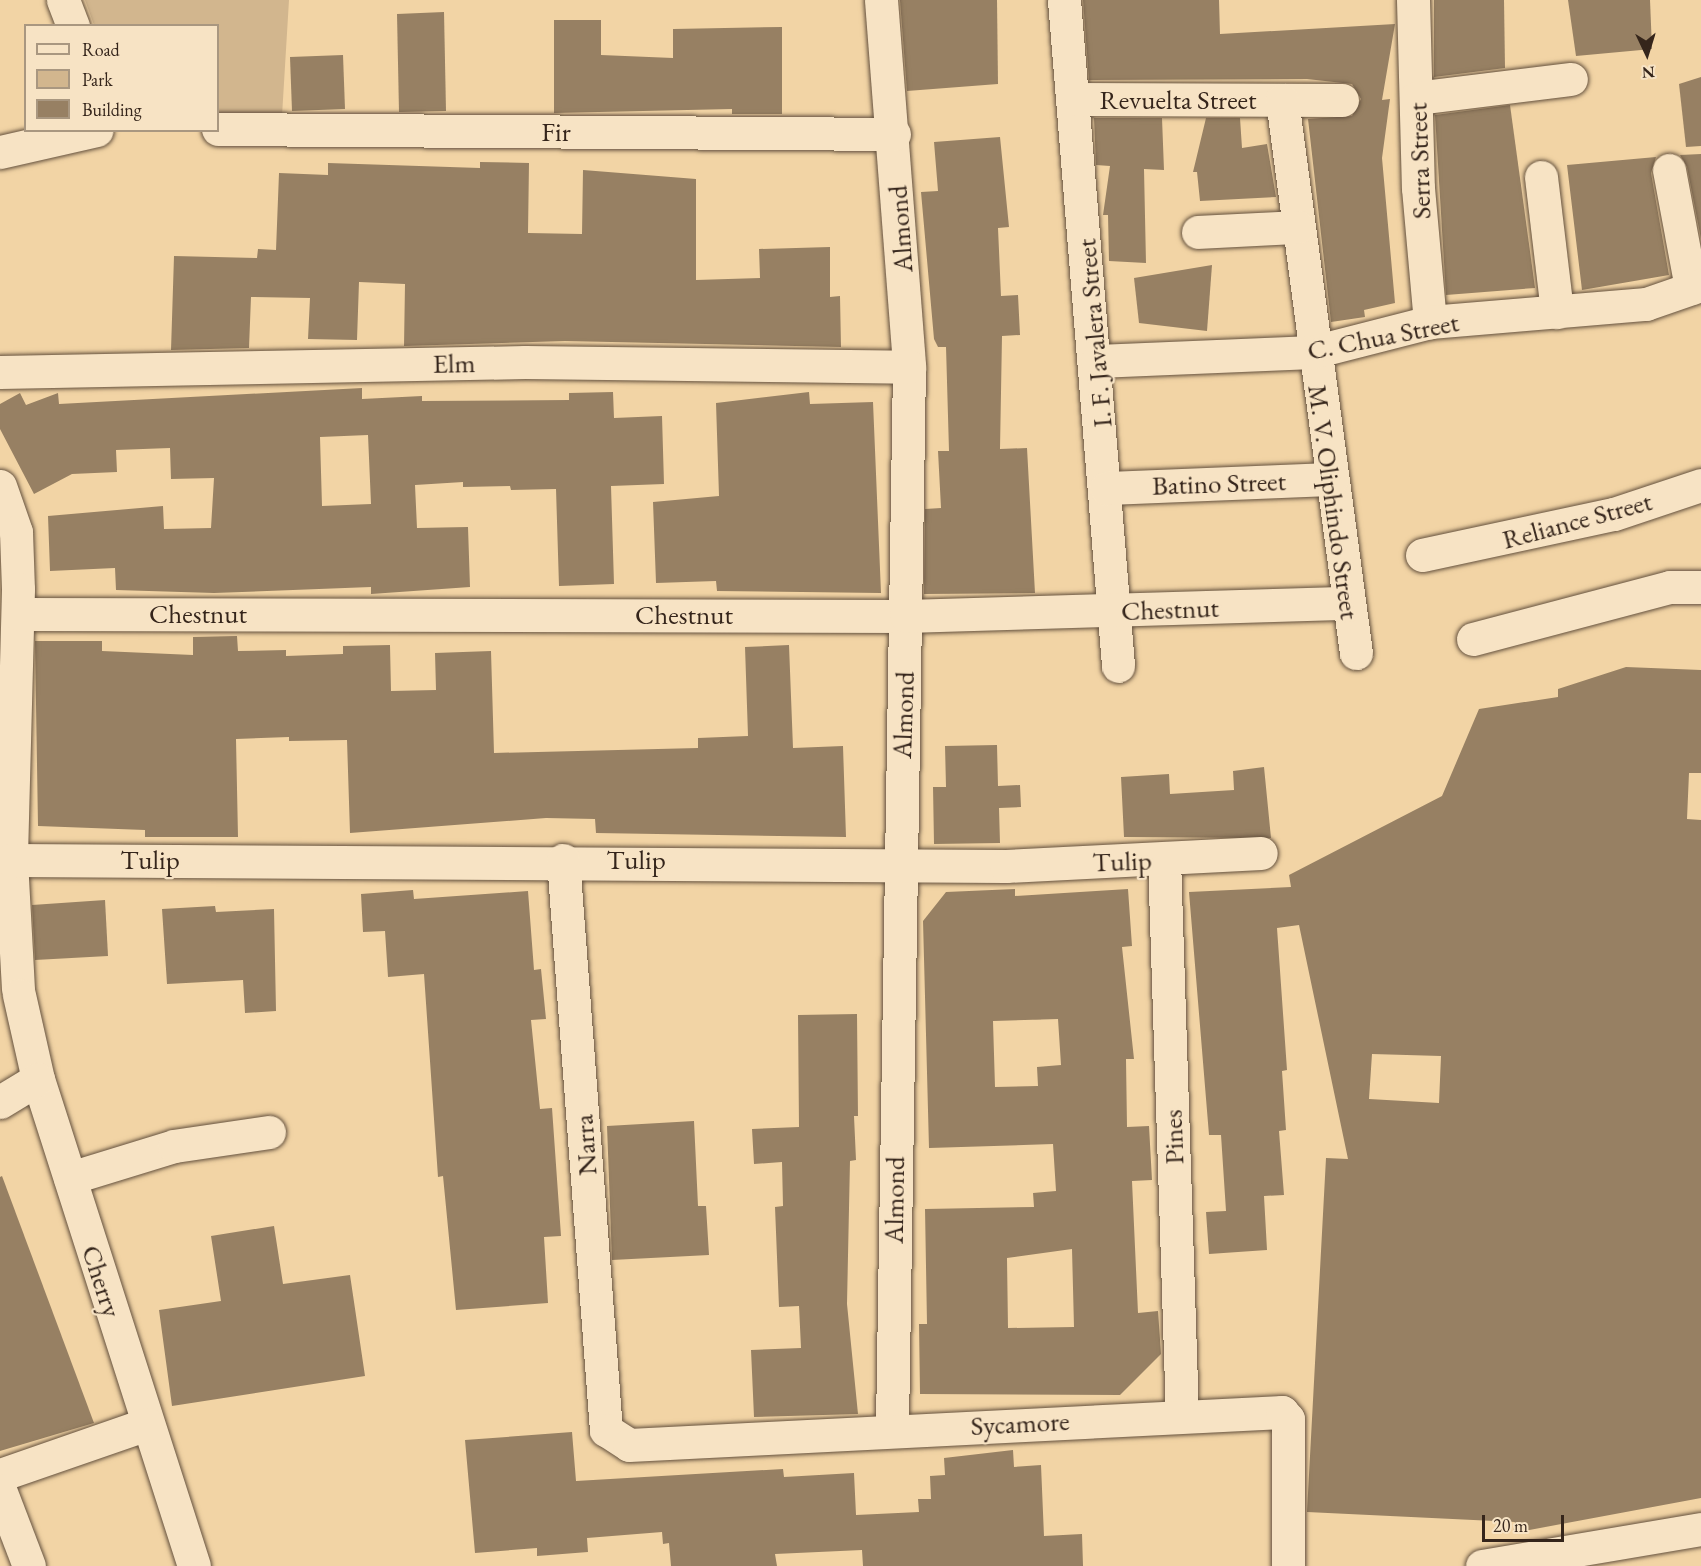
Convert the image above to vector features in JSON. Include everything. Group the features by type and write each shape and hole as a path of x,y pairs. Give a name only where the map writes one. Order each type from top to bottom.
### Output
{"street":[{"path":"63,0 72,24"},
{"name":"Almond","path":"881,0 894,135 909,368 906,616 898,861 892,1430"},
{"name":"I. F. Javalera Street","path":"1064,0 1075,99 1097,361 1118,666"},
{"name":"Serra Street","path":"1413,0 1416,98 1430,322"},
{"path":"1416,98 1571,79"},
{"name":"Revuelta Street","path":"1075,99 1342,100"},
{"name":"M. V. Oliphindo Street","path":"1282,100 1312,352 1356,653"},
{"name":"Fir","path":"219,129 894,135"},
{"path":"0,152 88,132"},
{"path":"1669,170 1696,286"},
{"path":"1541,177 1557,312"},
{"path":"1198,232 1298,227"},
{"name":"C. Chua Street","path":"1097,361 1312,352 1430,322 1646,304 1696,286"},
{"name":"Elm","path":"0,372 525,362 909,368"},
{"name":"Batino Street","path":"1106,488 1332,479"},
{"name":"Reliance Street","path":"1437,553 1614,514 1701,485"},
{"name":"Cherry","path":"0,486 16,532 19,614 11,860 19,992 39,1079 194,1566"},
{"path":"1473,639 1670,587 1701,586"},
{"name":"Chestnut","path":"19,614 906,616 1349,603"},
{"name":"Tulip","path":"11,860 898,861 1006,866 1164,860 1261,853"},
{"name":"Narra","path":"563,860 606,1430"},
{"name":"Pines","path":"1164,860 1182,1414"},
{"path":"0,1102 39,1079"},
{"path":"70,1178 174,1146 269,1132"},
{"name":"Sycamore","path":"606,1430 629,1445 1272,1411 1288,1419 1288,1566"},
{"path":"0,1475 147,1424"},
{"path":"0,1490 29,1566"},
{"path":"1482,1566 1701,1529"}],"green space":[{"path":"85,0 289,0 282,116 219,115 219,24 94,24"}],"building":[{"path":"900,0 997,0 998,84 907,91"},
{"path":"1083,0 1219,0 1220,34 1395,24 1382,100 1390,99 1382,158 1395,303 1364,310 1365,317 1331,322 1308,119 1352,116 1361,99 1352,84 1307,79 1089,80"},
{"path":"1434,0 1504,0 1505,68 1434,77"},
{"path":"1568,0 1650,0 1652,49 1576,56"},
{"path":"444,12 446,111 399,112 397,14"},
{"path":"554,20 601,20 601,55 673,58 673,29 782,27 782,114 732,114 732,109 554,113"},
{"path":"343,55 345,109 292,111 290,57"},
{"path":"1701,77 1701,146 1686,147 1679,84"},
{"path":"1510,105 1535,288 1446,295 1435,115"},
{"path":"1094,118 1162,118 1164,170 1144,169 1146,263 1109,261 1108,215 1103,215 1110,166 1096,165"},
{"path":"1206,118 1240,118 1242,148 1267,144 1276,197 1200,201 1197,172 1193,172"},
{"path":"1000,137 1009,227 998,228 1001,296 1018,295 1020,335 1002,336 1000,449 1027,448 1035,593 924,594 925,509 941,508 938,451 949,451 946,347 938,347 934,339 921,192 938,191 934,142"},
{"path":"1701,154 1701,239 1687,167 1680,155"},
{"path":"1656,157 1651,173 1669,275 1582,290 1567,165"},
{"path":"480,162 529,163 528,233 582,234 583,170 696,179 696,280 760,278 759,249 830,247 830,297 840,296 841,347 565,341 404,346 405,284 359,282 357,340 308,339 310,298 251,297 249,348 171,350 174,256 257,258 258,249 276,250 279,173 328,175 328,163 480,168"},
{"path":"1212,265 1207,331 1139,323 1134,278"},
{"path":"362,388 362,399 422,396 422,401 569,400 569,393 613,392 614,418 662,416 664,484 611,486 614,584 559,586 556,489 511,490 510,486 463,487 463,482 415,485 417,528 468,527 470,587 371,594 371,587 214,593 116,590 115,568 50,571 48,516 163,506 164,529 211,528 214,478 171,479 170,448 116,450 117,472 72,474 34,494 0,429 0,404 20,393 26,405 58,393 59,404","holes":["368,435 371,504 322,506 320,437"]},
{"path":"809,392 810,404 873,402 881,593 717,591 716,581 656,583 653,502 719,496 716,403"},
{"path":"237,636 238,651 286,650 286,656 343,654 343,646 390,645 391,691 436,690 435,653 491,651 494,753 698,748 698,738 748,736 745,647 789,645 793,748 843,746 846,837 596,833 595,819 546,818 350,833 347,740 289,741 289,737 236,739 238,837 145,837 145,830 38,826 35,641 102,641 102,651 193,655 193,637"},
{"path":"1626,667 1701,670 1701,773 1689,773 1687,819 1701,820 1701,1498 1513,1533 1515,1522 1307,1512 1326,1158 1348,1159 1299,925 1277,928 1287,1070 1282,1071 1286,1130 1279,1131 1284,1195 1264,1196 1267,1250 1209,1254 1206,1212 1226,1211 1221,1135 1209,1135 1189,892 1291,887 1289,875 1442,796 1479,709 1558,697 1558,689","holes":["1372,1054 1441,1056 1439,1103 1369,1099"]},
{"path":"997,745 998,786 1020,785 1021,807 999,808 1000,843 934,844 933,787 946,787 945,746"},
{"path":"1264,767 1271,838 1124,837 1121,777 1169,774 1170,794 1234,790 1233,771"},
{"path":"1015,889 1015,896 1128,889 1132,946 1122,947 1134,1059 1126,1059 1127,1127 1149,1126 1152,1180 1132,1181 1138,1313 1158,1311 1161,1354 1120,1395 920,1394 919,1324 927,1324 925,1209 1034,1207 1033,1193 1056,1191 1053,1144 929,1148 923,921 946,892","holes":["1058,1019 1061,1065 1037,1067 1038,1086 995,1087 993,1021","1072,1249 1074,1327 1008,1328 1007,1258"]},
{"path":"413,890 414,899 528,891 534,970 541,969 546,1019 531,1020 540,1109 552,1108 561,1236 544,1237 548,1303 456,1310 443,1176 438,1177 424,974 388,977 385,931 363,932 361,894"},
{"path":"105,900 108,956 35,960 32,905"},
{"path":"215,906 216,912 274,909 276,1011 245,1013 243,980 167,984 162,909"},
{"path":"857,1014 858,1116 854,1116 856,1160 850,1161 847,1304 858,1414 754,1417 751,1350 801,1348 799,1306 779,1307 775,1207 783,1206 782,1162 754,1164 752,1129 799,1127 798,1015"},
{"path":"694,1121 698,1206 706,1206 709,1255 612,1260 607,1126"},
{"path":"2,1176 94,1423 0,1451 0,1177"},
{"path":"274,1226 283,1284 350,1275 365,1376 172,1406 159,1310 221,1301 211,1236"},
{"path":"572,1432 576,1481 783,1469 784,1477 854,1473 856,1515 919,1512 918,1499 931,1499 930,1476 945,1475 944,1458 1013,1450 1014,1467 1041,1465 1044,1536 1082,1534 1083,1566 863,1566 862,1550 775,1554 777,1566 671,1566 669,1543 663,1544 662,1532 587,1538 588,1552 537,1556 537,1548 475,1553 465,1440"}]}
